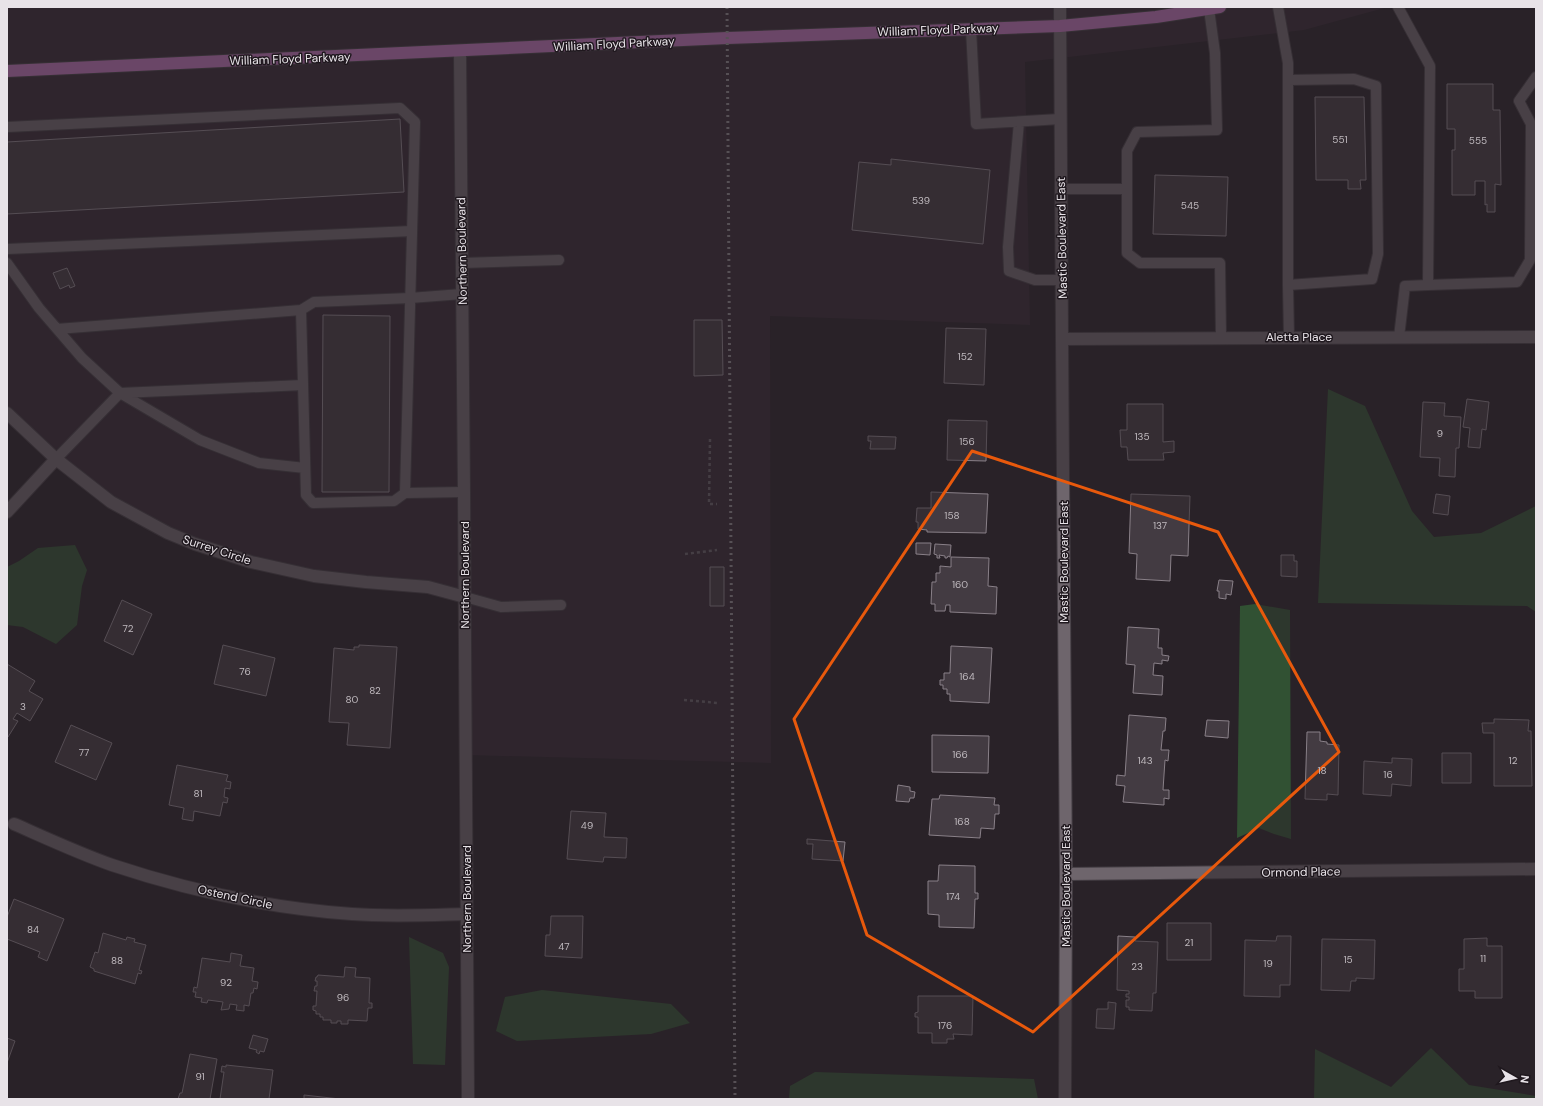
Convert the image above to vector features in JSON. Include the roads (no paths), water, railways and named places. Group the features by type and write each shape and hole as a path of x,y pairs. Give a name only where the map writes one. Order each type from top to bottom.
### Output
{"highway":[{"name":"William Floyd Parkway","path":"7,71 460,52 719,39 1060,26 1156,17 1214,8"}],"street":[{"name":"Mastic Boulevard East","path":"1060,7 1066,874 1066,1099"},
{"name":"Northern Boulevard","path":"460,52 468,1099"},
{"name":"Aletta Place","path":"1062,339 1536,337"},
{"name":"Surrey Circle","path":"7,413 56,459 110,502 168,533 222,554 314,576 359,582 428,587 465,597"},
{"path":"7,512 56,459"},
{"name":"Ostend Circle","path":"14,824 111,864 210,893 252,902 302,910 354,914 467,914"},
{"name":"Ormond Place","path":"1066,874 1536,869"}],"lane":[{"path":"1278,7 1288,63 1289,338"},
{"path":"1398,7 1430,66 1428,285"},
{"path":"1214,8 1217,130 1137,132 1127,151 1127,253 1140,263 1220,263 1222,338"},
{"path":"971,29 976,124 1060,119"},
{"path":"1398,337 1405,286 1517,282 1530,260 1531,124 1520,101 1536,77"},
{"path":"1288,80 1354,79 1376,86 1378,254 1372,280 1288,285"},
{"path":"7,126 400,108 415,122 405,494"},
{"path":"1019,122 1008,247 1009,271 1035,280 1062,280"},
{"path":"1061,189 1126,190"},
{"path":"7,249 412,231"},
{"path":"462,263 559,260"},
{"path":"7,263 39,308 82,358 120,393 200,440 259,463 305,468"},
{"path":"57,329 301,310 314,302 462,294"},
{"path":"301,310 306,495 313,503 394,501 405,494 464,492"},
{"path":"56,459 120,393 303,385"},
{"path":"465,597 501,607 561,605"}],"railway":[{"path":"727,7 735,1099"}]}
